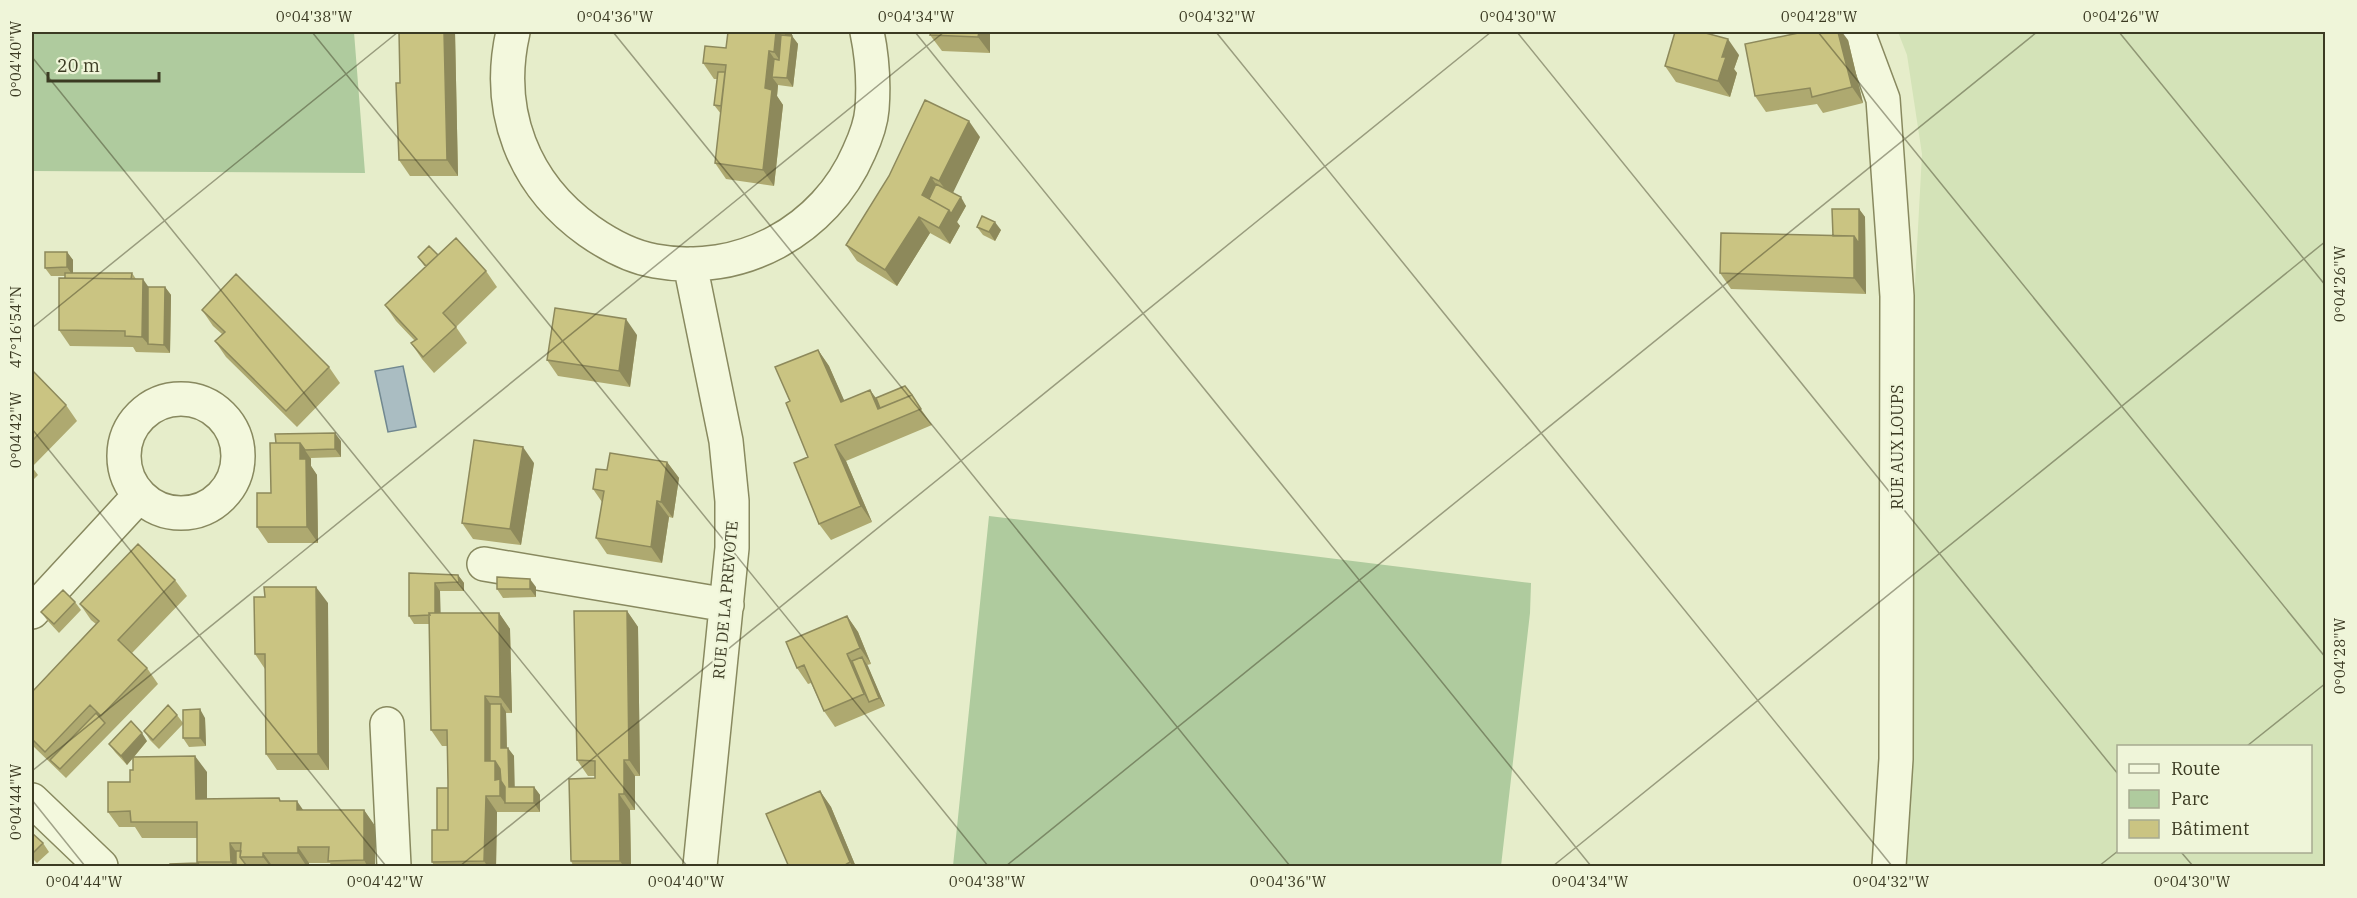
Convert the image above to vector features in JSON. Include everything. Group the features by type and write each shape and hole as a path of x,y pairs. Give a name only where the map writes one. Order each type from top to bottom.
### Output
{"street":[{"path":"513,32 509,49 507,93 514,128 526,162 546,192 577,222 604,242 631,255 655,261 690,264 736,259 777,244 807,223 836,194 854,165 865,138 872,109 872,55 867,32"},
{"name":"RUE AUX LOUPS","path":"1858,32 1882,99 1897,296 1896,759 1889,867"},
{"name":"RUE DE LA PREVOTE","path":"690,264 726,441 732,501 732,548 700,867"},
{"path":"32,612 139,496"},
{"path":"484,564 727,605"},
{"path":"387,724 394,867"},
{"path":"32,800 101,867"}],"green space":[{"path":"32,32 354,32 365,173 32,171"},
{"path":"1898,32 2325,32 2325,866 1889,866 1896,635 1922,154 1907,55"},
{"path":"989,516 1531,583 1530,613 1501,866 953,866"}],"shaded area":[{"path":"403,366 416,427 388,432 375,371"}],"building":[{"path":"399,32 444,32 447,160 399,160 396,83 400,83"},
{"path":"728,32 776,32 774,52 769,51 765,88 772,90 763,170 715,163 726,65 703,63 705,46 726,48"},
{"path":"931,32 979,32 978,37 930,35"},
{"path":"1675,32 1702,32 1728,39 1722,57 1726,57 1718,81 1665,66"},
{"path":"1803,32 1838,32 1852,87 1812,97 1810,88 1755,96 1745,44"},
{"path":"781,35 792,36 787,78 772,77 774,59 779,60"},
{"path":"718,72 725,72 721,106 714,105"},
{"path":"925,100 969,121 939,181 931,177 922,195 949,210 939,228 919,217 885,270 846,245 889,176"},
{"path":"936,184 961,197 951,214 949,210 929,199"},
{"path":"1832,209 1859,209 1859,244 1854,236 1833,236"},
{"path":"982,216 995,222 989,232 977,227"},
{"path":"1721,233 1854,236 1854,278 1720,273"},
{"path":"456,238 486,271 443,313 456,327 423,357 411,343 417,339 385,305"},
{"path":"429,246 438,255 426,266 418,257"},
{"path":"45,252 67,252 67,267 45,268"},
{"path":"65,273 132,273 131,279 65,278"},
{"path":"236,274 329,367 286,411 215,341 225,332 202,310"},
{"path":"59,278 143,279 142,337 125,336 125,331 59,330"},
{"path":"148,287 165,287 164,345 148,344"},
{"path":"555,308 626,319 619,371 547,360"},
{"path":"818,350 841,402 870,390 878,409 912,395 921,409 835,445 861,506 819,524 794,463 808,457 786,403 790,401 775,367"},
{"path":"32,370 66,405 32,441"},
{"path":"905,386 912,395 880,408 876,398"},
{"path":"335,433 335,449 305,450 300,443 276,443 275,434"},
{"path":"474,440 523,447 510,529 462,523"},
{"path":"270,443 300,443 300,459 306,459 307,527 257,527 257,493 271,493"},
{"path":"610,453 667,462 661,502 657,501 651,547 596,538 604,491 593,489 596,469 607,470"},
{"path":"138,544 175,580 118,640 147,668 101,716 90,705 45,752 32,739 32,692 99,621 80,604"},
{"path":"409,573 458,575 459,582 435,583 435,613 409,616"},
{"path":"497,577 530,579 530,589 497,589"},
{"path":"264,587 316,587 318,754 266,754 265,654 255,654 254,597 265,597"},
{"path":"63,590 75,602 54,624 41,612"},
{"path":"574,611 627,611 629,760 624,760 624,794 619,794 620,861 571,861 569,779 595,778 595,761 577,760"},
{"path":"429,613 499,613 500,697 485,696 485,761 495,761 495,780 500,779 500,796 486,796 484,861 432,862 432,830 448,830 448,781 447,730 431,730"},
{"path":"847,616 860,648 847,654 864,694 824,711 804,665 797,668 786,642"},
{"path":"862,657 879,698 869,702 852,661"},
{"path":"490,704 501,704 501,748 508,748 509,787 534,787 534,803 505,803 505,787 501,781 500,769 495,761 490,761"},
{"path":"168,705 177,715 153,740 144,731"},
{"path":"200,709 200,738 183,738 183,710"},
{"path":"96,713 105,723 60,769 50,760"},
{"path":"131,721 142,733 121,756 109,744"},
{"path":"195,756 196,799 279,798 280,801 297,801 297,810 364,810 364,860 328,861 329,847 298,847 298,853 263,853 263,857 240,857 241,843 230,843 231,862 197,862 197,822 131,822 130,811 108,812 108,782 130,782 133,757"},
{"path":"437,788 448,788 448,830 437,830"},
{"path":"820,791 850,862 842,867 789,867 766,814"},
{"path":"32,833 43,843 32,854"},
{"path":"236,851 241,851 240,857 246,865 269,865 269,867 236,867"},
{"path":"198,863 200,867 170,867 170,864"}]}
